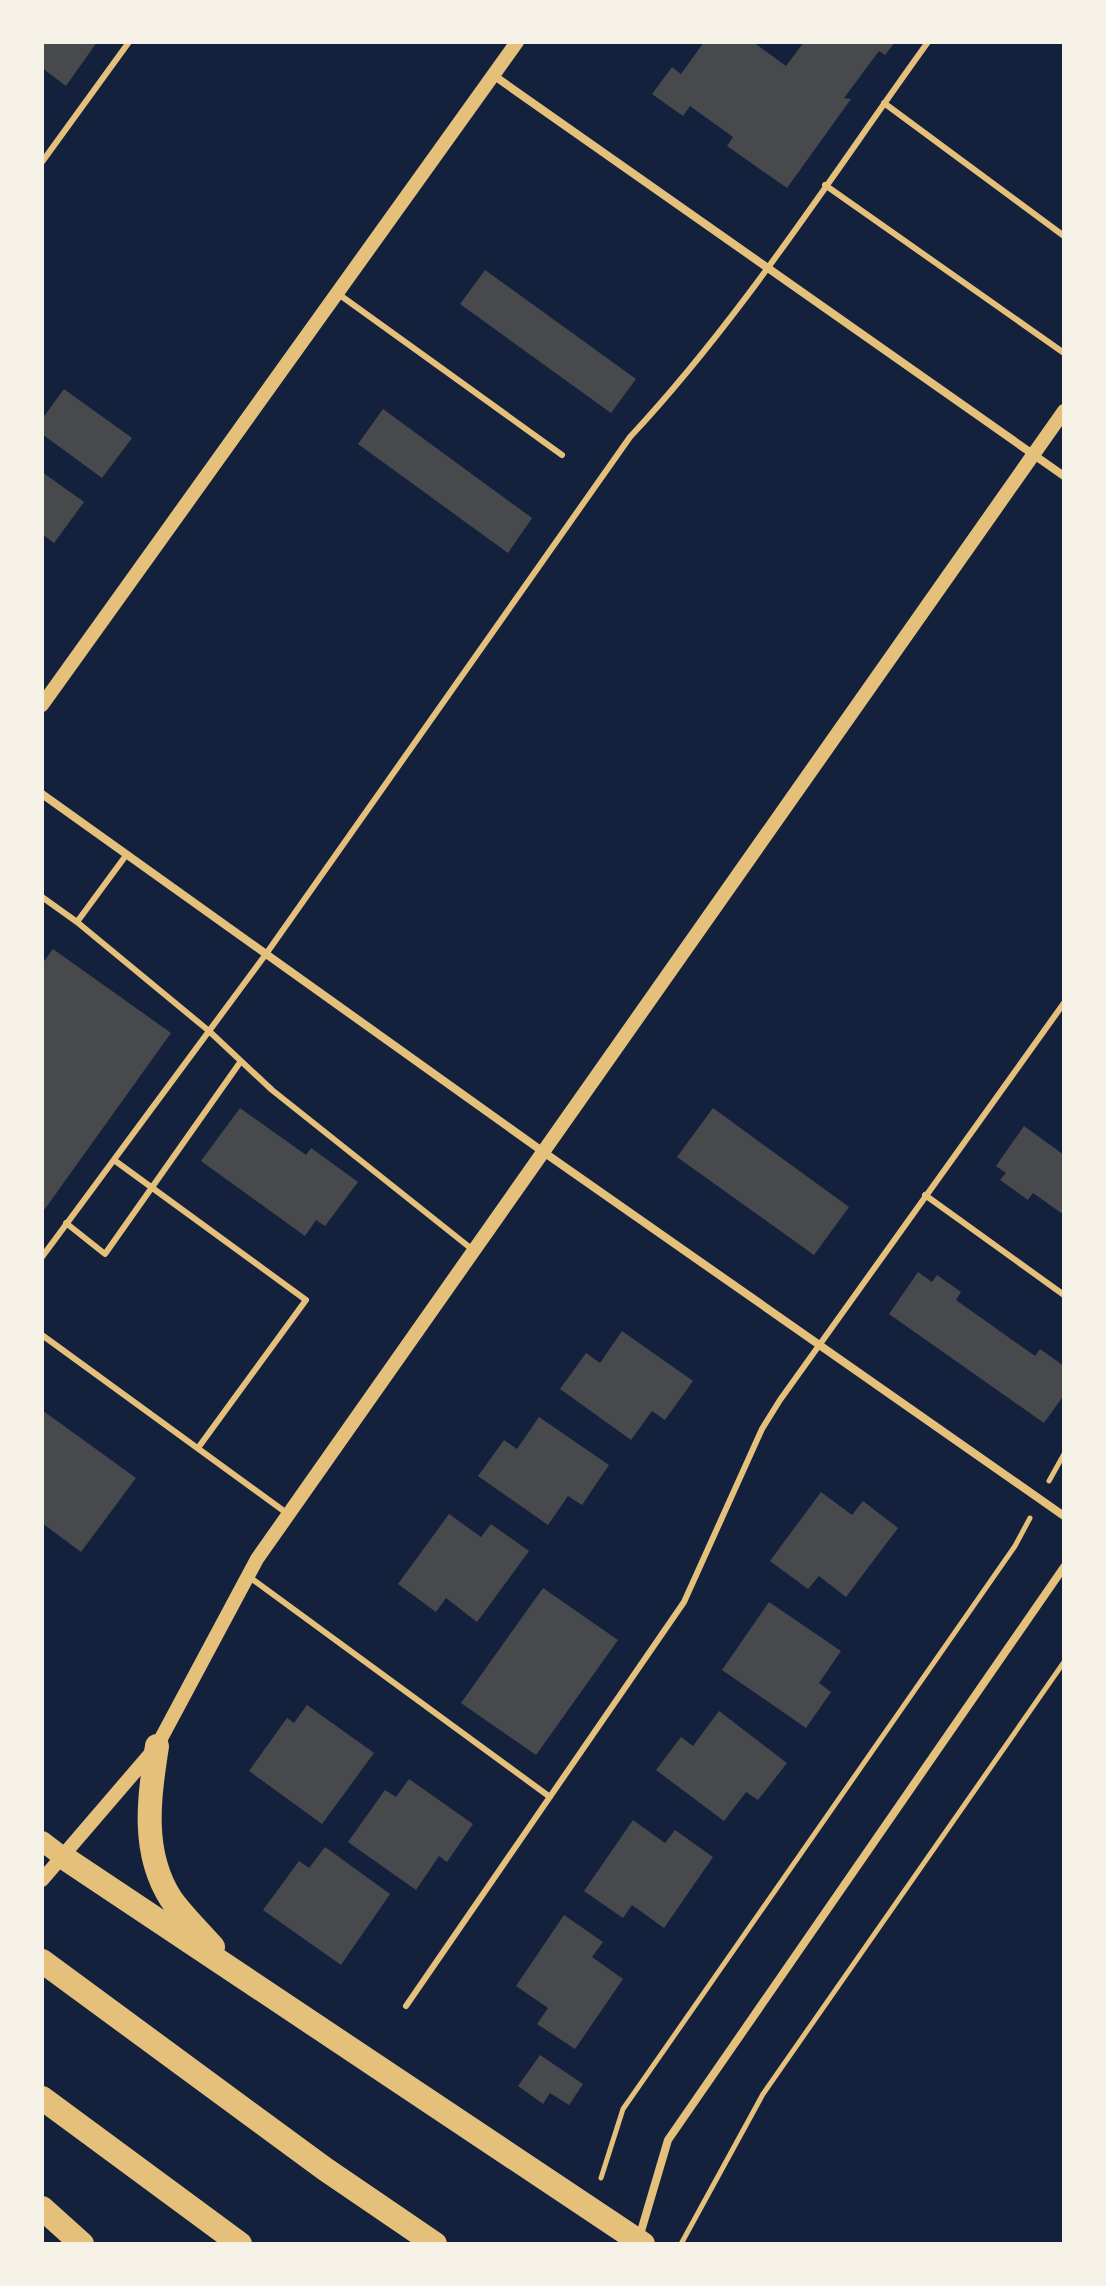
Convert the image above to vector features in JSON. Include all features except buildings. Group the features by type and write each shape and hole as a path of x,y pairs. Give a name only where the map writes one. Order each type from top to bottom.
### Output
{"highway":[{"path":"157,1746 149,1796 150,1852 171,1899 232,1970"},
{"path":"63,1857 232,1970 594,2198 643,2244"},
{"path":"42,1961 325,2169 435,2244"},
{"path":"42,2098 240,2244"},
{"path":"42,2208 82,2244"}],"main road":[{"path":"42,1841 63,1857"}],"street":[{"path":"42,705 517,42"},
{"path":"493,75 1064,476"},
{"path":"42,1880 157,1746 248,1576 288,1514 1064,411"},
{"path":"42,794 542,1151 1064,1516"},
{"path":"637,2244 668,2140 1064,1567"}],"lane":[{"path":"42,162 129,42"},
{"path":"42,1257 266,954 630,437 669,395 767,267 928,42"},
{"path":"884,103 1064,236"},
{"path":"825,185 1064,353"},
{"path":"337,293 562,455"},
{"path":"77,922 127,854"},
{"path":"42,897 77,922 209,1031 272,1090 473,1250"},
{"path":"406,2006 684,1602 762,1429 818,1343 1064,1003"},
{"path":"66,1223 105,1254 241,1061"},
{"path":"114,1160 306,1300 198,1448"},
{"path":"925,1195 1064,1295"},
{"path":"42,1335 288,1514"},
{"path":"248,1576 550,1797"}],"path":[{"path":"594,2198 623,2109 1009,1555 1064,1454"},
{"path":"681,2244 763,2094 1064,1662"}]}
